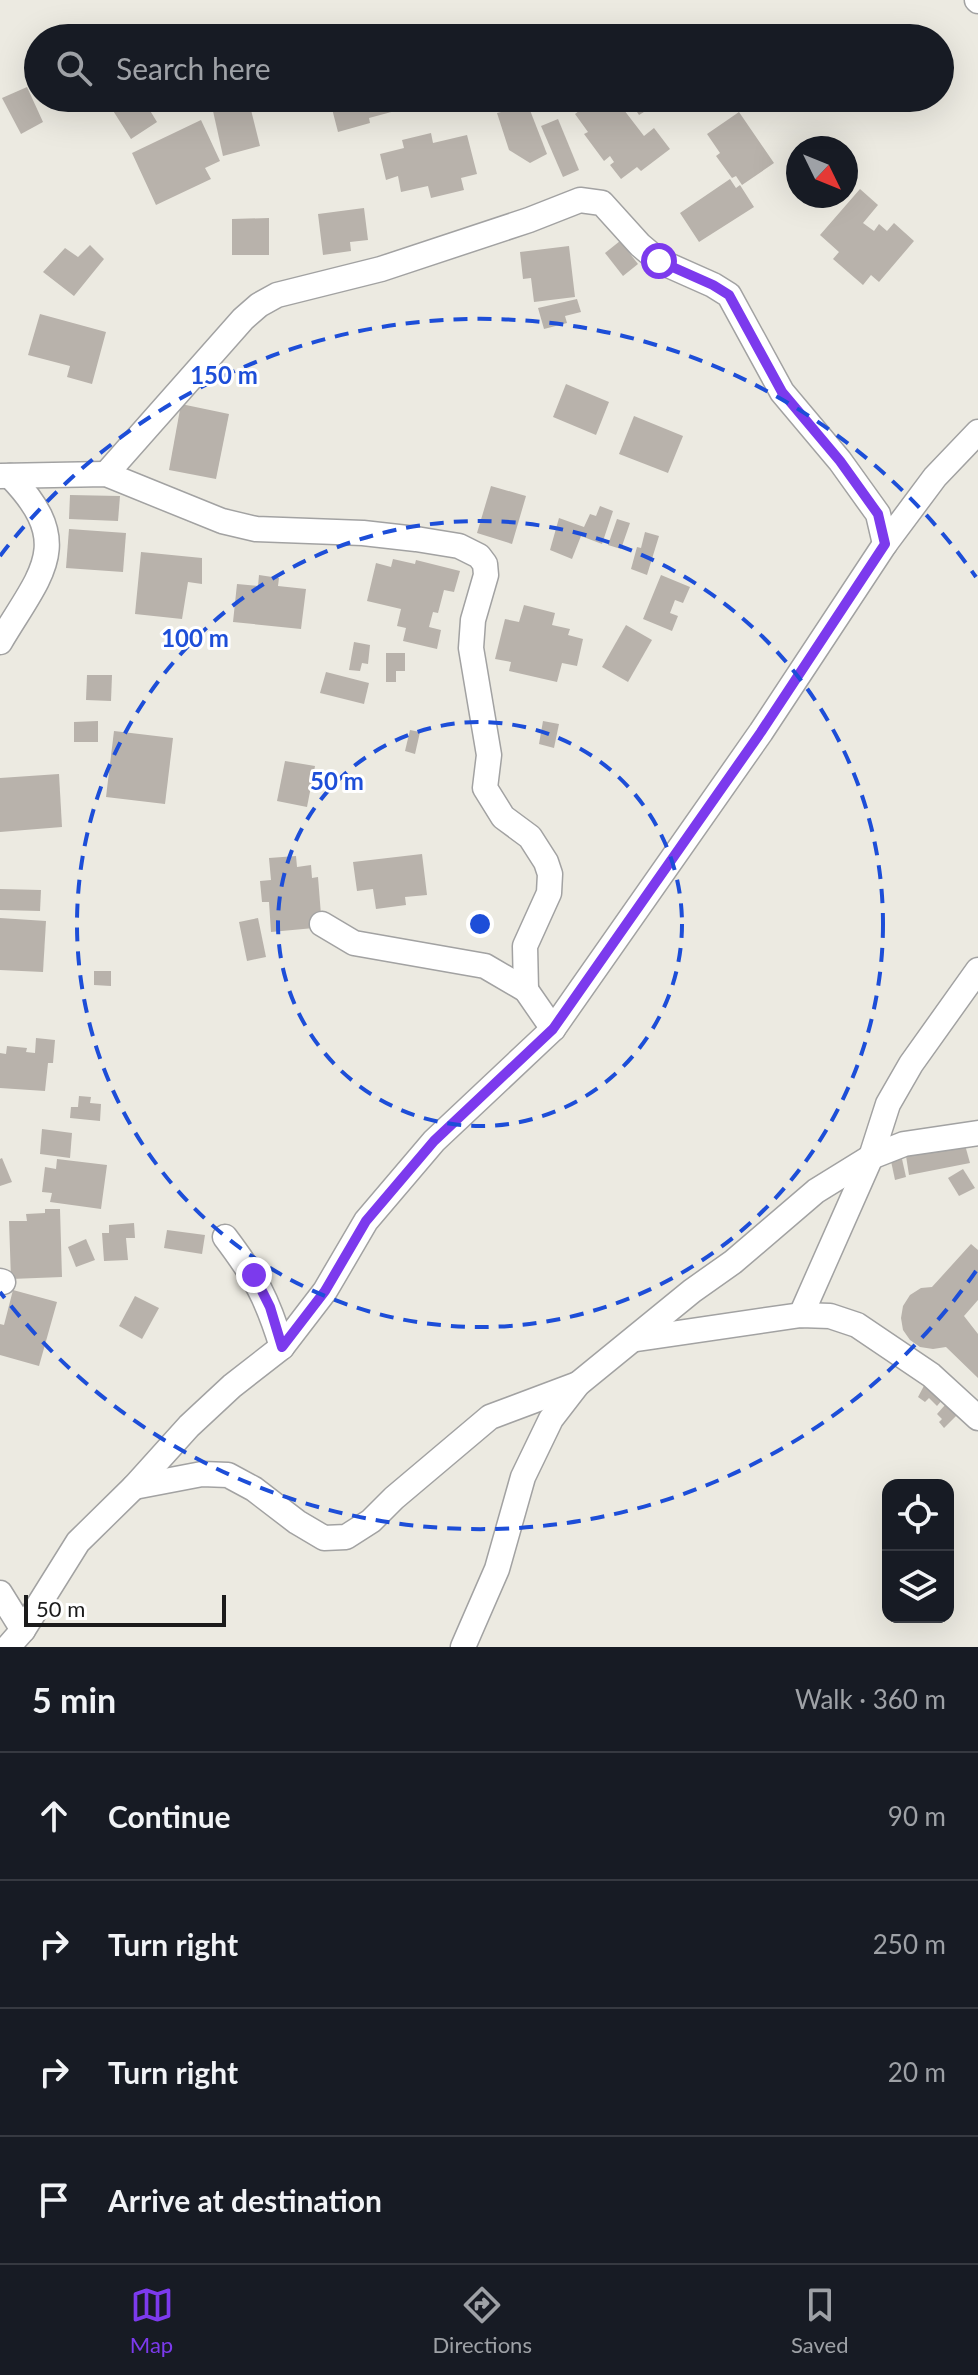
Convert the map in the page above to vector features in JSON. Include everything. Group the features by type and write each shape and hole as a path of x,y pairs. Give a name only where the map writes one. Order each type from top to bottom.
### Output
{"street":[{"path":"106,474 243,319 259,305 277,295 381,269 580,200 602,203 659,261 729,295 782,392 840,461 878,514 885,544"},
{"path":"15,1638 78,1542 134,1487 189,1426 232,1386 282,1347 325,1291 366,1221 434,1141 553,1029 769,720 885,544 935,477 978,432"},
{"path":"5,476 106,474 222,521 256,529 363,533 416,539 459,546 479,556 485,564 486,575 473,620 471,648 489,755 485,788 503,817 530,837 550,874 549,893 525,946 526,990"},
{"path":"0,642 43,569 48,547 46,528 37,508 5,476"},
{"path":"322,924 354,943 485,966 526,990 553,1029"},
{"path":"801,1315 871,1157 888,1104 911,1064 978,970"},
{"path":"463,1647 497,1569 523,1477 551,1419 578,1384 816,1191 871,1157 904,1144 978,1133"},
{"path":"225,1237 254,1275 270,1307 282,1347"},
{"path":"637,1339 801,1315 830,1316 857,1325 931,1375 978,1418"},
{"path":"134,1487 202,1474 228,1475 254,1489 324,1538 346,1537 371,1521 490,1417 578,1384"},
{"path":"0,1593 15,1638"}],"building":[{"path":"24,88 24,112 38,112 43,122 21,134 2,98"},
{"path":"114,112 151,112 157,122 131,139"},
{"path":"213,112 252,112 260,146 223,156"},
{"path":"333,112 391,112 369,118 370,123 338,132"},
{"path":"531,112 547,154 530,163 509,150 497,113"},
{"path":"626,112 644,136 654,128 670,149 641,171 637,167 621,179 610,165 614,162 610,156 604,161 584,134 588,132 575,114"},
{"path":"739,112 774,163 742,185 736,176 732,178 716,156 720,153 707,134"},
{"path":"558,119 579,170 563,177 541,126"},
{"path":"201,120 220,161 205,168 211,179 156,205 132,153"},
{"path":"431,133 433,143 467,135 477,174 461,178 464,190 431,198 428,186 401,192 398,176 386,180 380,154 404,148 402,140"},
{"path":"730,179 736,188 740,185 754,207 699,242 680,213"},
{"path":"860,189 878,205 863,223 874,231 879,224 887,231 894,223 914,241 879,282 871,275 863,285 833,259 839,252 820,235 843,208 858,208"},
{"path":"364,208 368,240 350,242 351,251 323,255 318,214"},
{"path":"269,218 269,255 232,255 232,219"},
{"path":"620,241 638,264 623,276 605,253"},
{"path":"90,245 104,259 74,296 43,272 65,248 78,257"},
{"path":"569,246 575,297 534,302 531,278 523,279 520,252"},
{"path":"577,299 581,312 565,316 567,323 544,329 538,308"},
{"path":"40,314 106,332 92,384 67,377 70,366 28,355"},
{"path":"566,384 609,402 596,435 553,417"},
{"path":"181,404 229,414 216,479 169,470"},
{"path":"634,416 683,436 668,473 619,454"},
{"path":"491,486 526,496 512,544 477,533"},
{"path":"70,495 120,496 118,521 69,519"},
{"path":"600,506 613,511 602,544 581,536 572,559 550,550 559,518 584,527 590,514 596,516"},
{"path":"617,519 630,523 621,549 608,545"},
{"path":"69,529 126,533 123,572 66,568"},
{"path":"645,532 659,536 647,575 631,569"},
{"path":"141,552 202,558 202,584 188,582 182,619 135,614"},
{"path":"393,559 415,564 416,560 460,571 454,592 444,590 438,613 433,612 429,627 441,630 437,649 403,641 406,628 397,626 401,609 367,601 376,563 391,567"},
{"path":"259,575 279,578 278,586 306,589 301,629 233,622 237,584 258,586"},
{"path":"661,575 690,587 683,603 675,600 670,613 678,616 672,631 643,619"},
{"path":"524,605 555,613 552,625 570,629 568,635 583,639 577,666 562,663 557,682 509,671 511,662 495,659 505,619 519,622"},
{"path":"626,625 652,640 628,682 602,667"},
{"path":"354,642 370,645 368,664 362,663 360,671 349,670"},
{"path":"386,653 405,653 405,671 396,671 396,682 386,682"},
{"path":"326,672 369,683 364,704 320,693"},
{"path":"87,675 112,675 111,701 86,700"},
{"path":"98,721 98,742 74,742 74,722"},
{"path":"543,721 559,724 554,748 539,744"},
{"path":"410,730 420,732 415,754 405,751"},
{"path":"114,731 173,738 165,804 106,797"},
{"path":"285,761 315,766 307,807 277,801"},
{"path":"59,774 62,827 0,832 0,778"},
{"path":"422,854 427,895 405,897 406,905 376,909 373,889 357,891 353,862"},
{"path":"296,856 297,867 311,865 312,878 318,877 321,915 314,916 314,928 271,932 269,902 262,902 260,881 271,880 269,858"},
{"path":"0,889 41,890 40,911 0,910"},
{"path":"0,918 46,921 43,972 0,970"},
{"path":"258,918 266,957 247,961 239,922"},
{"path":"94,971 111,971 111,986 94,985"},
{"path":"36,1038 55,1040 53,1063 48,1063 45,1091 0,1088 0,1053 6,1054 7,1046 27,1048 26,1052 35,1053"},
{"path":"79,1096 91,1097 90,1103 101,1104 100,1121 70,1118 71,1107 78,1107"},
{"path":"42,1129 72,1133 70,1158 40,1154"},
{"path":"965,1145 970,1163 909,1175 906,1156"},
{"path":"0,1159 12,1182 0,1186"},
{"path":"57,1159 107,1165 101,1209 50,1202 52,1193 42,1192 45,1167 56,1169"},
{"path":"902,1159 906,1177 895,1180 891,1161"},
{"path":"963,1169 975,1188 959,1196 948,1178"},
{"path":"45,1209 60,1209 62,1277 11,1279 9,1221 27,1221 26,1214 45,1213"},
{"path":"134,1223 135,1238 126,1238 128,1260 104,1261 102,1233 109,1233 109,1225"},
{"path":"167,1230 205,1235 202,1254 164,1248"},
{"path":"86,1239 95,1260 76,1267 68,1247"},
{"path":"971,1244 978,1250 978,1300 964,1316 978,1334 978,1378 946,1347 920,1347 910,1340 903,1330 901,1318 903,1306 910,1295 921,1288 932,1287"},
{"path":"13,1290 57,1302 39,1366 0,1355 0,1324 4,1325"},
{"path":"135,1296 159,1308 142,1339 119,1326"},
{"path":"926,1382 943,1399 937,1406 929,1398 925,1402 918,1397"},
{"path":"945,1405 957,1415 944,1428 937,1414"}],"route":[{"path":"254,1275 270,1307 282,1347 325,1291 366,1221 434,1141 553,1029 591,979 844,610 885,544 878,514 840,461 782,392 729,295 659,261"}]}
